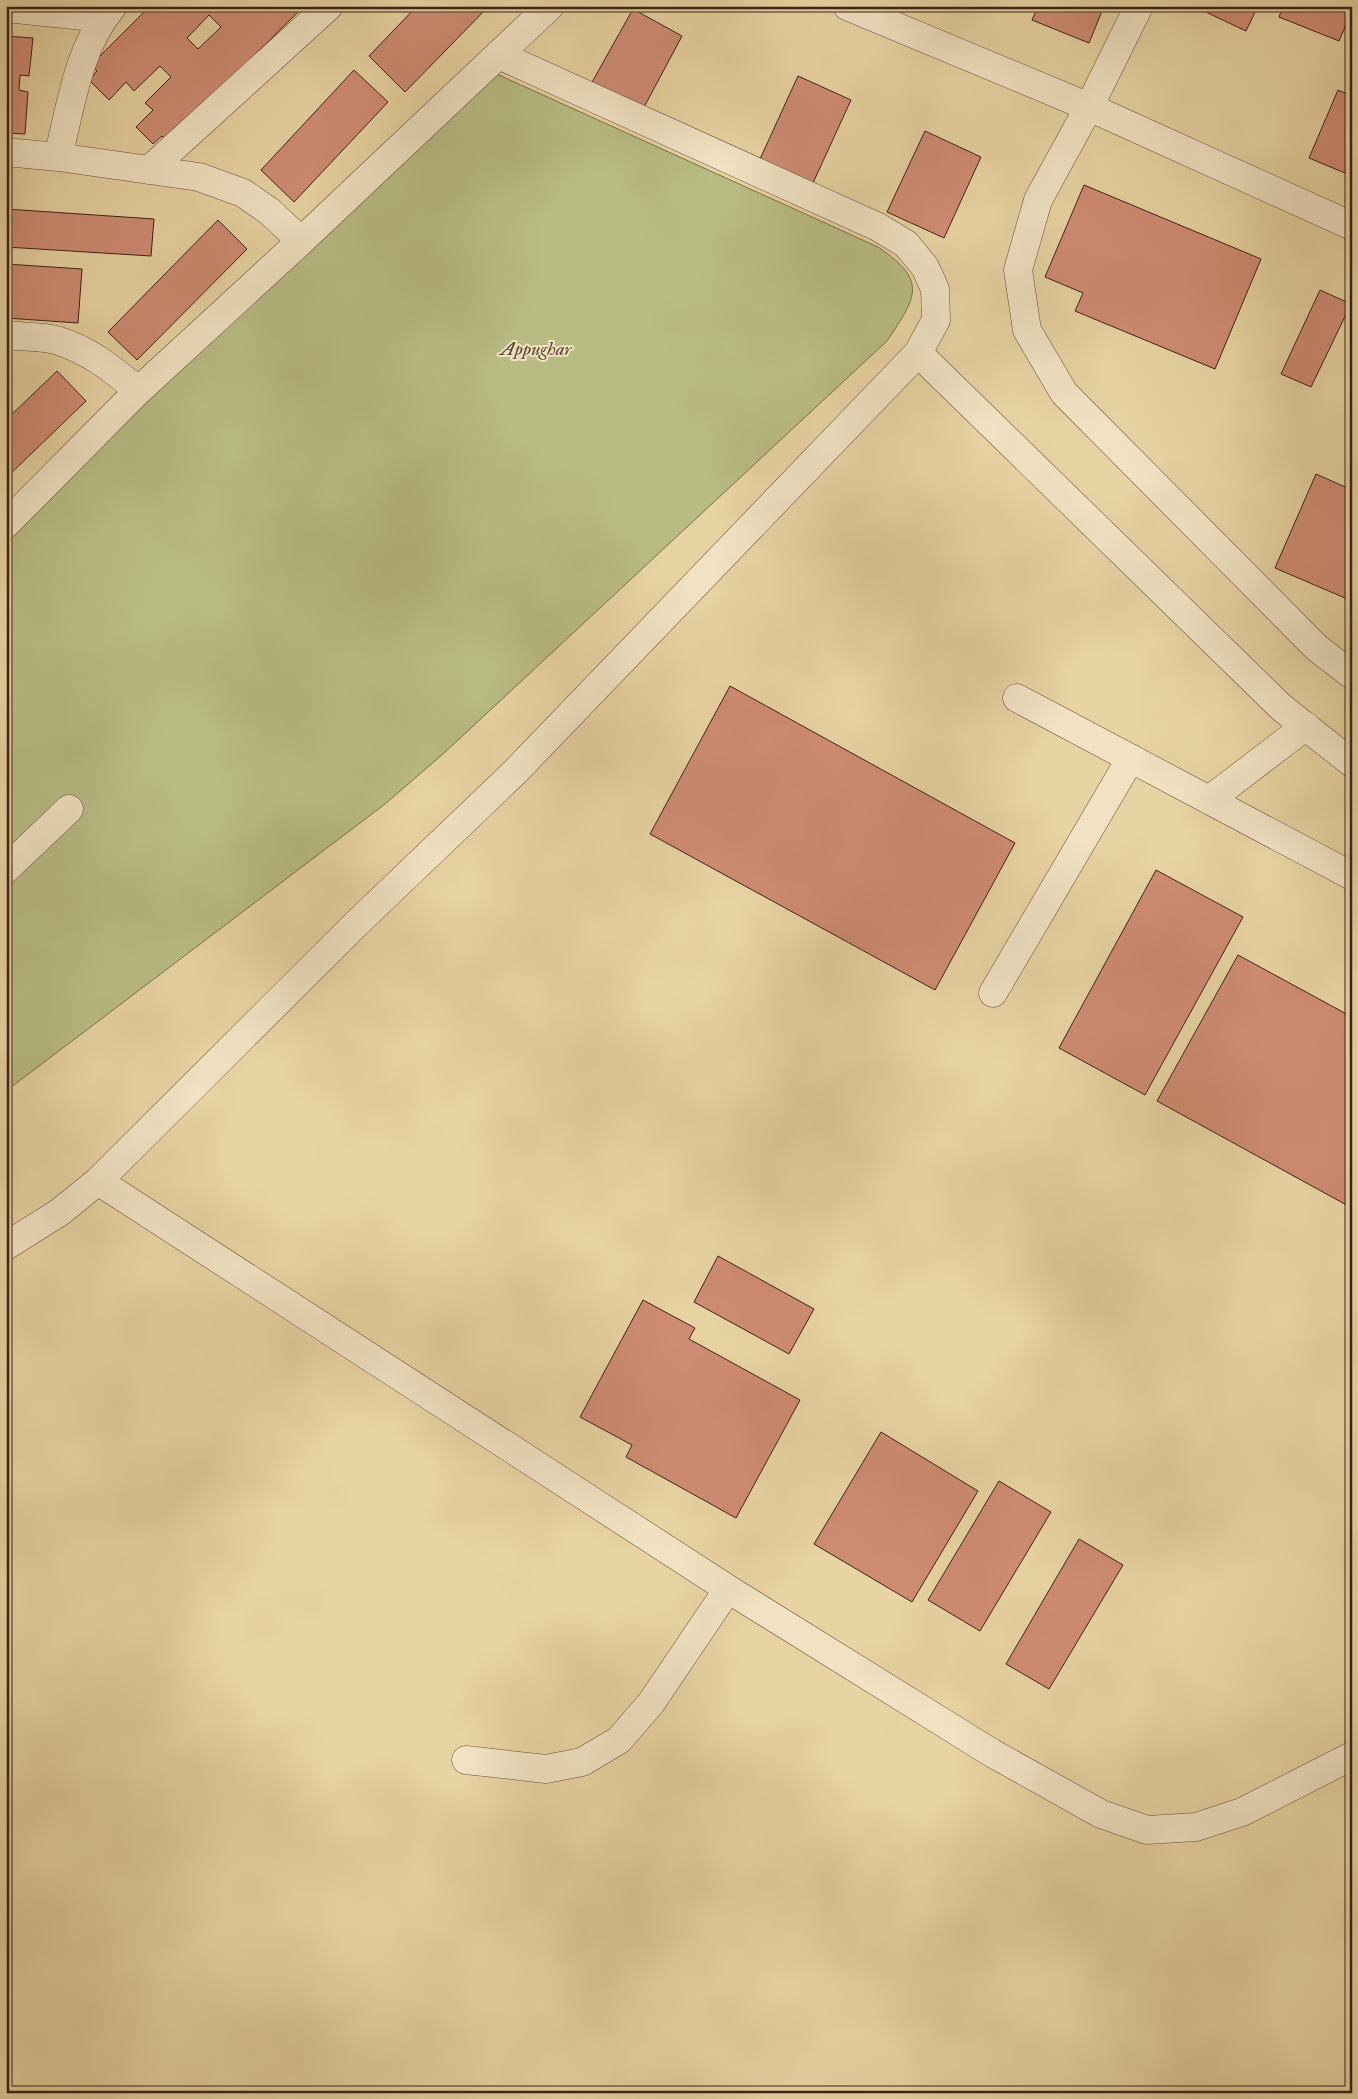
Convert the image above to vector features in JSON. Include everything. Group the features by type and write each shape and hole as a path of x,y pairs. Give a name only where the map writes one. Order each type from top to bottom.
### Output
{"street":[{"path":"150,170 329,6"},
{"path":"7,522 138,391 301,241 550,6"},
{"path":"847,6 1089,106 1352,226"},
{"path":"1139,6 1089,106 1038,200 1018,270 1027,330 1064,393 1317,648 1352,675"},
{"path":"6,8 108,12 82,60 58,157"},
{"path":"6,1246 60,1212 98,1181 355,926 514,772 918,353 936,320 935,289 925,267 906,244 878,226 499,55"},
{"path":"6,152 58,157 199,177 244,193 269,211 301,241"},
{"path":"6,335 55,340 83,350 106,364 138,391"},
{"path":"918,353 1282,708 1352,763"},
{"path":"1017,698 1352,876"},
{"path":"1209,800 1306,726"},
{"path":"993,994 1131,758"},
{"path":"6,869 69,809"},
{"path":"98,1181 728,1589 992,1752 1101,1814 1147,1830 1196,1828 1242,1812 1352,1756"},
{"path":"466,1760 546,1769 582,1762 620,1740 651,1703 728,1589"}],"green space":[{"name":"Appughar","path":"490,71 878,247 905,270 911,280 911,300 887,341 443,754 385,804 6,1091 6,534"}],"building":[{"path":"150,6 304,6 167,142 162,136 153,144 136,127 153,110 145,103 171,77 160,66 134,91 126,82 109,100 89,80 97,71 91,65","holes":["209,15 221,27 198,49 187,38"]},
{"path":"417,6 488,7 405,92 369,56"},
{"path":"1038,6 1104,6 1089,43 1032,20"},
{"path":"1193,6 1258,6 1246,31"},
{"path":"1283,6 1352,6 1352,11 1339,41 1279,17"},
{"path":"633,9 682,36 642,111 591,84"},
{"path":"6,36 33,38 29,76 20,75 19,90 28,92 25,134 6,133"},
{"path":"354,70 388,102 294,202 261,170"},
{"path":"798,76 851,100 813,183 760,159"},
{"path":"1338,90 1352,96 1352,176 1309,158"},
{"path":"925,131 981,157 944,238 887,212"},
{"path":"1084,185 1261,259 1215,369 1075,311 1083,293 1045,277"},
{"path":"6,209 154,219 151,256 6,247"},
{"path":"218,220 247,249 137,360 108,332"},
{"path":"6,264 82,269 78,323 6,318"},
{"path":"1320,290 1351,304 1311,387 1281,374"},
{"path":"57,371 86,401 6,478 6,420"},
{"path":"1316,474 1352,490 1352,601 1275,568"},
{"path":"730,686 1015,843 935,990 650,834"},
{"path":"1156,870 1243,917 1145,1095 1059,1048"},
{"path":"1238,955 1352,1017 1352,1208 1157,1101"},
{"path":"718,1256 814,1309 789,1354 694,1302"},
{"path":"643,1300 695,1328 689,1339 800,1400 736,1518 626,1457 632,1445 580,1417"},
{"path":"881,1432 978,1491 912,1602 814,1544"},
{"path":"999,1481 1051,1512 980,1631 928,1600"},
{"path":"1079,1539 1123,1565 1049,1689 1006,1664"}]}
